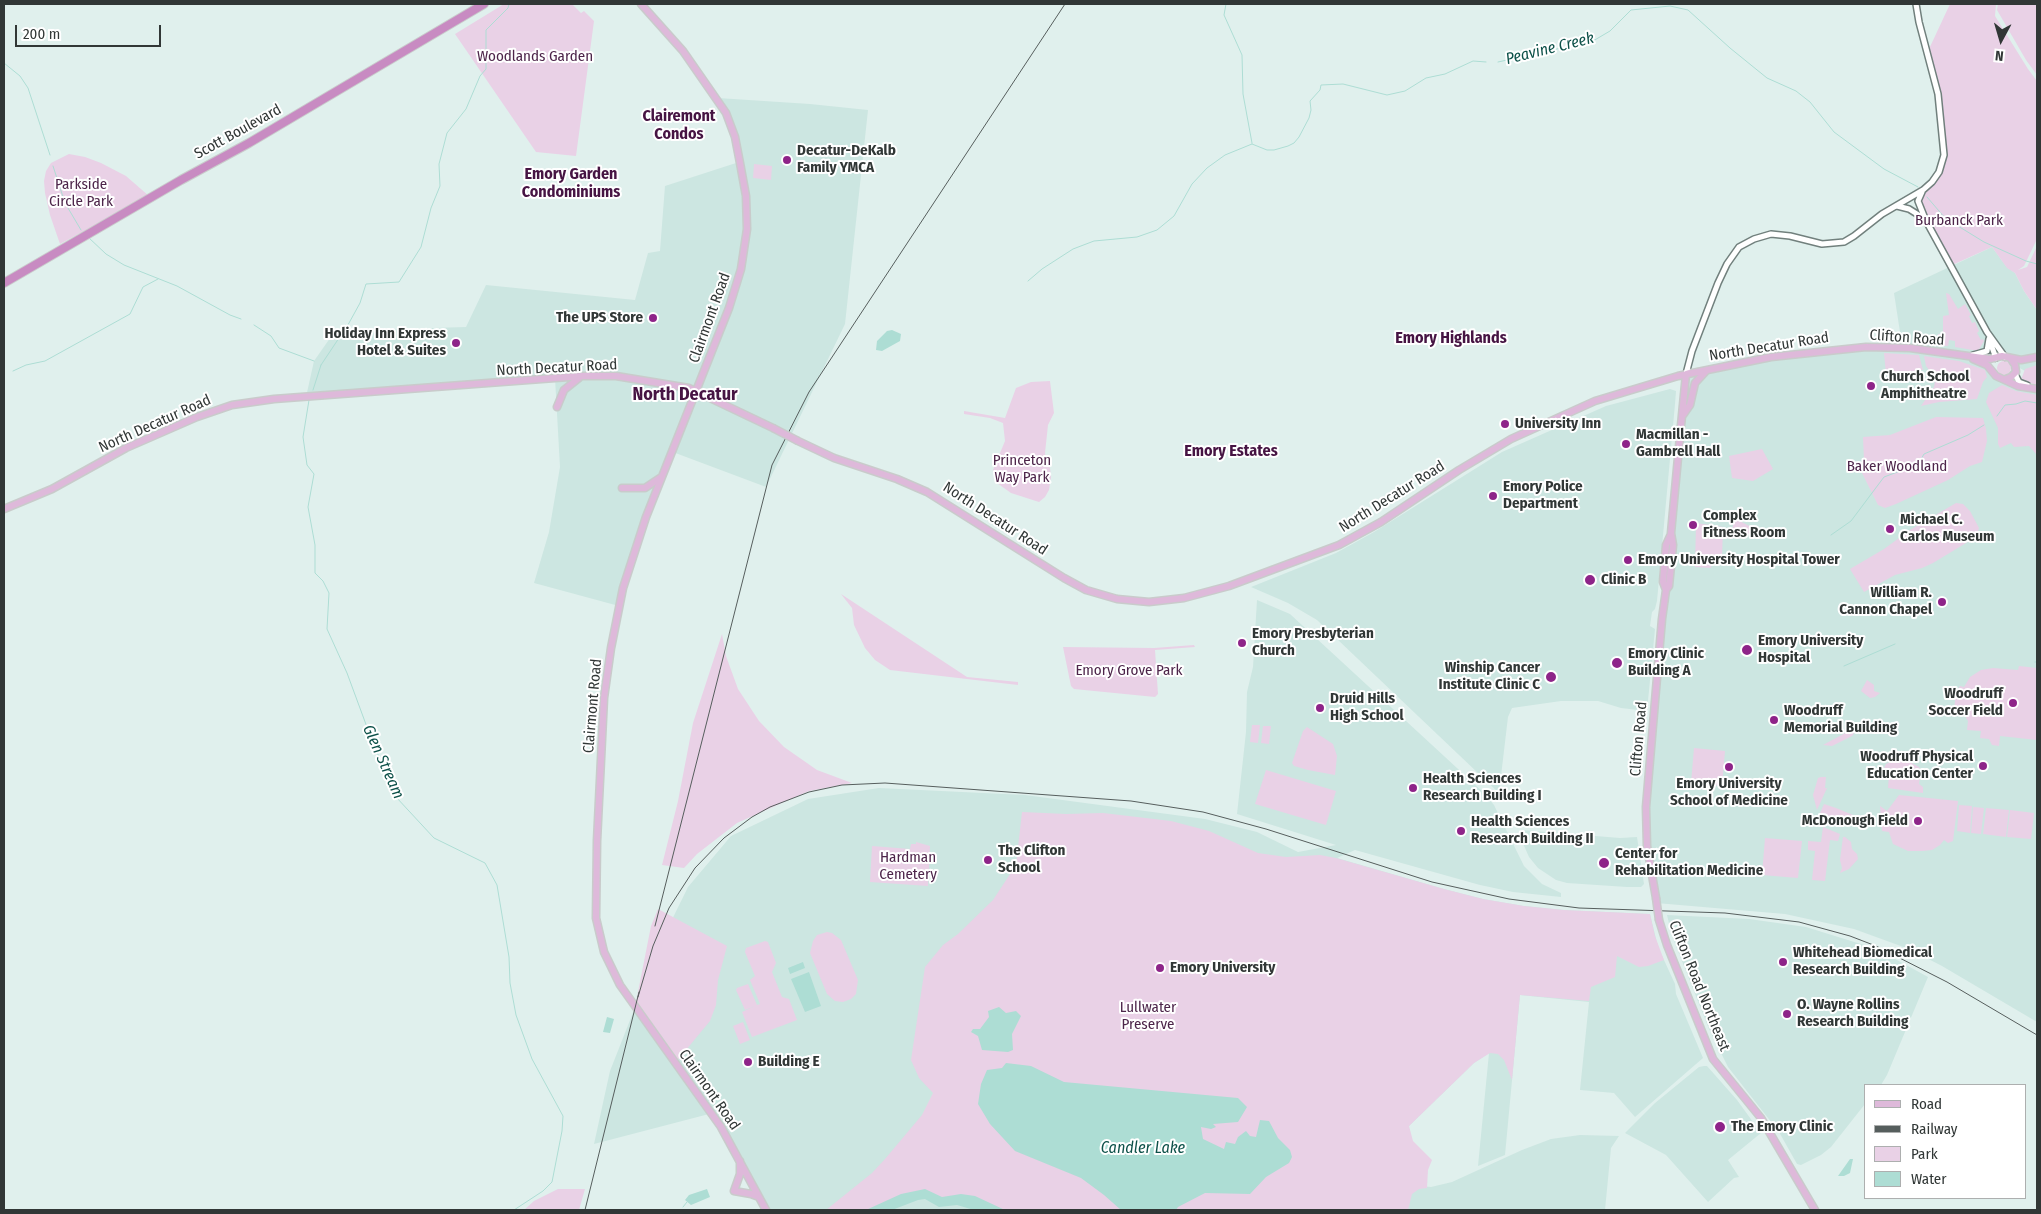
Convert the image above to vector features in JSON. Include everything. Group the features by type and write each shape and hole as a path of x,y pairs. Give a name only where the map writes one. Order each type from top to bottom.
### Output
{"highway":[{"name":"Scott Boulevard","path":"4,283 181,180 249,143 484,4"}],"main road":[{"name":"Clairmont Road","path":"641,4 678,44 724,108 735,137 743,179 747,229 741,269 729,308 641,529 623,588 607,674 601,758 595,898 596,918 604,952 620,985 699,1094 740,1160 766,1210"},
{"name":"Clifton Road","path":"1806,352 1878,346 1958,354"},
{"name":"North Decatur Road","path":"4,509 52,489 126,448 197,417 232,405 304,396 607,375 684,386 834,458 907,483 935,496 1086,590 1101,596 1128,601 1166,601 1194,596 1236,584 1338,545 1374,526 1459,470 1511,439 1594,402 1707,369 1806,352"},
{"path":"1958,354 1996,358 2007,357 2021,360 2037,357"},
{"path":"1958,354 1985,363 1996,376 2006,379 2037,357"},
{"path":"2007,357 2014,363 2015,372"},
{"path":"1993,371 1993,362 1996,358"},
{"path":"1682,416 1690,405 1696,383 1707,369"},
{"path":"1680,436 1686,374"},
{"path":"556,407 564,390 582,376"},
{"path":"1680,436 1685,384"},
{"name":"Clifton Road","path":"1655,895 1647,846 1647,787 1666,590 1663,582 1666,545 1671,533 1680,436"},
{"path":"622,488 645,488 661,477"},
{"name":"Clifton Road Northeast","path":"1655,895 1667,946 1713,1059 1761,1118 1815,1210"},
{"path":"740,1160 740,1174 734,1191 759,1197"}],"street":[{"path":"1686,374 1692,351 1718,283 1727,264 1740,248 1754,239 1771,234 1790,236 1822,244 1841,243 1850,239 1882,214 1923,190 1939,172 1944,155 1938,94 1916,4"},
{"path":"1923,190 1918,201 1925,219 1987,332 2007,357"},
{"path":"1896,206 1910,208 1925,219"},
{"path":"1987,332 1996,358"},
{"path":"1971,356 1987,351 1989,339"},
{"path":"2006,379 2022,387 2037,389 2019,382 2015,372"}],"shaded area":[{"path":"718,98 868,110 845,324 766,487 670,451 628,560 619,606 534,583 549,532 560,467 555,378 408,385 306,397 314,361 335,331 466,327 486,285 635,300 648,253 660,251 665,186 736,163 731,130"},
{"path":"1992,247 2007,267 2015,273 2037,310 2037,381 2025,371 2001,358 1902,345 1894,293"},
{"path":"1866,347 1957,354 1985,363 1996,376 2037,389 2037,1022 1942,966 1909,949 1854,929 1785,914 1656,903 1646,822 1686,374 1743,362"},
{"path":"1670,389 1676,391 1657,601 1652,612 1650,626 1655,629 1647,711 1621,708 1598,701 1561,701 1512,708 1508,717 1499,793 1317,620 1288,603 1251,587 1336,553 1374,532 1502,452 1606,406"},
{"name":"Emory University","path":"1257,600 1290,614 1483,792 1494,805 1524,866 1542,884 1561,893 1561,897 1513,892 1480,885 1355,850 1337,858 1483,899 1564,910 1650,914 1658,947 1675,984 1676,994 1703,1058 1635,1117 1614,1093 1580,1090 1589,1002 1520,995 1505,1155 1478,1166 1489,1053 1474,1063 1409,1126 1402,1184 1431,1187 1452,1182 1551,1139 1580,1135 1619,1136 1611,1148 1605,1210 989,1210 927,1196 876,1210 766,1210 733,1147 709,1114 594,1144 610,1071 660,944 688,887 731,836 808,799 879,788 1025,795 1205,819 1257,832 1298,852 1336,845 1237,814 1246,732 1247,692 1253,667"},
{"path":"1519,831 1620,838 1637,837 1644,884 1641,887 1627,887 1567,883 1556,880 1538,868 1529,857 1521,839"},
{"path":"1667,915 1749,919 1806,927 1886,954 1928,977 1882,1084 1864,1084 1864,1105 1831,1147 1821,1155 1801,1165 1797,1164 1779,1132 1728,1067 1709,1029 1672,936"},
{"path":"1707,1066 1737,1100 1761,1133 1728,1160 1739,1177 1734,1178 1708,1202 1666,1155 1625,1133 1655,1103 1699,1067"},
{"path":"916,1197 960,1203 980,1210 882,1210"}],"green space":[{"name":"Woodlands Garden","path":"504,4 572,4 581,13 584,11 594,21 576,156 536,152 455,34"},
{"name":"Burbanck Park","path":"1950,4 1996,4 1995,16 2037,81 2037,239 2024,266 2018,270 2027,267 2037,246 2037,310 2015,273 2007,268 1992,247 1950,266 1921,204 1921,198 1936,176 1942,150 1940,102 1929,49"},
{"path":"1998,4 2037,4 2037,75 2026,60 1997,10"},
{"name":"Parkside Circle Park","path":"69,154 101,163 126,176 149,196 60,244 50,215 44,181 46,171 51,163"},
{"path":"754,164 772,166 771,180 753,178"},
{"path":"1946,293 1949,294 1958,309 1965,304 1971,315 1969,316 1972,323 1975,322 1979,331 1977,333 1981,340 1983,339 1984,341 1978,351 1955,347 1955,341 1949,340 1948,346 1937,345 1938,334 1943,334 1943,316 1949,315"},
{"path":"1884,353 1919,355 1923,370 1886,374"},
{"path":"1924,356 1959,361 1985,370 1987,377 1983,382 1977,399 1939,402 1921,406 1934,387 1935,381 1926,366"},
{"path":"2004,361 2009,363 2011,368 2009,373 2004,375 1999,373 1997,368 1999,363"},
{"path":"2037,365 2037,385 2021,380 2025,369"},
{"name":"Princeton Way Park","path":"1050,381 1054,413 1048,425 1045,453 1051,477 1049,490 1039,502 1011,493 997,483 993,470 1005,441 1003,423 990,418 964,414 964,411 1005,418 1016,388 1031,382"},
{"path":"2002,385 2016,391 2037,395 2037,455 2029,446 2014,447 2011,443 2000,448 1998,444 1998,428 1986,402 1989,393"},
{"name":"Baker Woodland","path":"1936,417 1983,418 1987,441 1982,462 1970,466 1948,480 1896,504 1885,508 1878,505 1862,473 1864,461 1863,437 1890,435"},
{"path":"1762,449 1773,469 1753,481 1732,478 1729,456"},
{"path":"1956,503 1963,504 1970,511 1979,528 1976,537 1933,563 1895,575 1864,592 1850,569"},
{"path":"1734,518 1757,530 1758,536 1732,532"},
{"path":"1696,523 1723,527 1722,558 1712,557 1711,568 1695,567"},
{"path":"841,594 967,677 1018,682 1018,685 890,670 875,660 865,648 854,625 852,608"},
{"path":"722,634 726,656 738,689 759,721 784,747 817,770 852,783 809,791 737,823 697,854 684,868 662,865 678,801 693,723"},
{"name":"Emory Grove Park","path":"1194,645 1195,647 1155,650 1158,694 1155,697 1074,689 1071,686 1063,647 1154,648"},
{"path":"2019,666 2037,668 2037,740 2000,736 1999,746 1992,745 1989,739 1980,738 1981,731 1967,730 1968,721 1962,711 1954,710 1956,692 1960,686 1964,687 1970,677 1981,670 1993,668 2018,670"},
{"path":"1867,680 1874,685 1874,691 1880,693 1875,697 1870,698 1861,691"},
{"path":"1252,725 1260,725 1258,743 1250,742"},
{"path":"1263,726 1271,726 1269,744 1261,743"},
{"path":"1307,727 1333,744 1337,756 1335,775 1308,770 1294,766 1292,763 1303,731"},
{"path":"1849,731 1855,732 1852,736 1832,746 1823,745"},
{"path":"1694,748 1725,751 1722,786 1691,783"},
{"path":"1894,760 1908,761 1919,767 1921,770 1919,784 1923,787 1923,793 1888,788 1889,775 1884,768 1886,764"},
{"path":"1266,770 1336,791 1326,825 1255,804"},
{"path":"1826,777 1825,788 1827,788 1817,810 1813,795 1818,778"},
{"name":"McDonough Field","path":"1899,795 1958,801 1953,841 1948,843 1944,840 1932,850 1922,851 1908,851 1893,844 1889,832 1882,831 1880,806 1887,811"},
{"path":"1824,804 1853,815 1852,818 1822,818 1820,813"},
{"path":"1959,805 1972,806 1970,833 1957,831"},
{"path":"1973,807 1984,808 1981,834 1971,833"},
{"path":"1986,808 2009,810 2006,837 1983,834"},
{"path":"2010,810 2034,813 2031,839 2007,837"},
{"name":"Lullwater Preserve","path":"1022,812 1103,813 1171,821 1209,831 1258,853 1286,857 1320,855 1336,858 1483,899 1564,910 1650,914 1655,936 1664,960 1639,967 1617,956 1615,977 1591,987 1589,1001 1520,995 1512,1080 1504,1060 1498,1054 1490,1053 1474,1063 1409,1126 1413,1141 1432,1160 1428,1170 1427,1188 1419,1189 1412,1194 1408,1210 989,1210 927,1196 876,1210 826,1210 872,1173 885,1159 922,1115 933,1093 919,1078 911,1060 925,967 943,945 958,934 993,900 1016,865"},
{"path":"1823,827 1840,834 1838,841 1830,840 1825,881 1812,880 1815,851 1808,850 1808,841 1821,842"},
{"path":"1843,837 1851,842 1852,849 1857,854 1858,859 1849,869 1840,873 1842,868 1840,860"},
{"path":"1765,838 1802,841 1798,878 1762,875"},
{"name":"Hardman Cemetery","path":"916,842 930,846 928,886 870,882 872,846 910,849 911,844 916,844"},
{"path":"658,909 727,946 718,980 716,1005 710,1021 676,1062 635,1007 651,926"},
{"path":"827,932 832,933 841,940 858,980 856,994 851,999 843,1002 835,1001 827,994 810,953 813,941 817,935"},
{"path":"765,941 768,942 776,963 772,972 782,997 789,999 797,1020 752,1037 742,1012 755,1006 745,1010 736,990 748,984 757,1005 760,1004 750,980 755,976 745,952 746,948"},
{"path":"743,1022 750,1040 740,1044 733,1026"},
{"path":"558,1189 585,1189 579,1210 524,1210 534,1201"}],"water":[{"path":"892,330 901,334 900,341 882,351 876,350 877,341 887,331"},
{"path":"803,962 805,968 790,974 788,968"},
{"path":"809,972 821,1006 805,1012 791,979"},
{"path":"999,1007 1006,1013 1016,1011 1021,1016 1012,1034 1013,1050 1008,1052 982,1050 978,1036 971,1032 973,1029 980,1029 989,1017 988,1011"},
{"path":"607,1017 614,1019 610,1033 603,1032"},
{"name":"Candler Lake","path":"1006,1063 1031,1066 1064,1082 1238,1098 1247,1107 1238,1122 1213,1124 1216,1127 1211,1129 1201,1127 1203,1139 1224,1149 1226,1142 1235,1144 1238,1137 1246,1131 1250,1136 1256,1137 1260,1120 1269,1121 1278,1138 1290,1150 1292,1157 1289,1163 1266,1177 1250,1194 1205,1193 1178,1207 1176,1210 1121,1210 1081,1178 1015,1151 990,1124 978,1104 981,1084 987,1070 1002,1068"},
{"path":"1850,1159 1853,1159 1850,1173 1838,1176"},
{"path":"707,1189 710,1197 691,1205 685,1200 689,1195"},
{"path":"925,1189 942,1197 961,1194 975,1196 1005,1210 974,1210 957,1205 939,1207 925,1199 892,1210 866,1210 901,1194"}],"waterway":[{"path":"321,365 349,323 360,303 366,284 399,282 421,247 431,208 440,186 439,164 447,133 466,109 480,76 486,69 486,30 508,8 509,4"},
{"name":"Peavine Creek","path":"1226,4 1224,15 1242,55 1243,94 1252,143"},
{"name":"Peavine Creek","path":"1498,62 1593,41 1610,31 1631,10 1670,6 1688,10 1767,78 1796,91 1810,102 1834,132 1884,169 1918,187"},
{"name":"Peavine Creek","path":"1252,144 1267,150 1274,150 1294,143 1309,118 1311,110 1310,101 1320,90 1321,85 1343,84 1387,95 1405,91 1426,78 1445,74 1473,61 1486,62"},
{"path":"4,63 20,76 28,88 50,155"},
{"path":"1028,281 1042,269 1073,249 1094,241 1137,237 1157,230 1174,216 1192,184 1207,168 1225,155 1252,144"},
{"path":"53,166 65,203 81,230"},
{"name":"Peavine Creek","path":"1927,197 1945,218 1984,242 2037,264"},
{"path":"88,237 106,254 124,265 177,286 241,319"},
{"path":"13,371 26,365 45,361 130,314 143,287 158,279"},
{"path":"254,325 271,336 279,348 314,361"},
{"path":"313,390 321,365"},
{"name":"Glen Stream","path":"309,400 303,437 307,465 314,474 308,507 315,545 315,573 323,581 329,593 327,629 347,673 371,738 396,797 434,838 485,863 497,885 516,1015 532,1059 563,1116 552,1182 543,1191 514,1210"},
{"path":"1997,416 2005,405 2025,401 2037,403"},
{"path":"1831,535 1851,521 1884,477 1908,468 1920,461 1924,454 1968,435 1984,425"},
{"path":"1787,564 1801,554"},
{"path":"1844,666 1895,644"},
{"path":"683,1207 687,1202"}],"railway":[{"path":"655,926 772,465 809,392 1065,4"},
{"path":"638,997 653,946 669,908 695,868 724,838 752,817 770,807 809,792 842,785 885,783 1131,801 1203,812 1266,829 1432,882 1509,899 1579,908 1725,913 1799,922 1850,936 1876,946 1947,982 2037,1035"},
{"path":"585,1210 639,992"}],"place":[{"name":"Decatur-DeKalb Family YMCA","path":"787,160"},
{"name":"The UPS Store","path":"653,318"},
{"name":"Holiday Inn Express Hotel & Suites","path":"456,343"},
{"name":"Church School Amphitheatre","path":"1871,386"},
{"name":"University Inn","path":"1505,424"},
{"name":"Macmillan - Gambrell Hall","path":"1626,444"},
{"name":"Emory Police Department","path":"1493,496"},
{"name":"Complex Fitness Room","path":"1693,525"},
{"name":"Michael C. Carlos Museum","path":"1890,529"},
{"name":"Emory University Hospital Tower","path":"1628,560"},
{"name":"Clinic B","path":"1590,580"},
{"name":"William R. Cannon Chapel","path":"1942,602"},
{"name":"Emory Presbyterian Church","path":"1242,643"},
{"name":"Emory University Hospital","path":"1747,650"},
{"name":"Emory Clinic Building A","path":"1617,663"},
{"name":"Winship Cancer Institute Clinic C","path":"1551,677"},
{"name":"Woodruff Soccer Field","path":"2013,703"},
{"name":"Druid Hills High School","path":"1320,708"},
{"name":"Woodruff Memorial Building","path":"1774,720"},
{"name":"Woodruff Physical Education Center","path":"1983,766"},
{"name":"Emory University School of Medicine","path":"1729,767"},
{"name":"Health Sciences Research Building I","path":"1413,788"},
{"name":"McDonough Field","path":"1918,821"},
{"name":"Health Sciences Research Building II","path":"1461,831"},
{"name":"The Clifton School","path":"988,860"},
{"name":"Center for Rehabilitation Medicine","path":"1604,863"},
{"name":"Whitehead Biomedical Research Building","path":"1783,962"},
{"name":"Emory University","path":"1160,968"},
{"name":"O. Wayne Rollins Research Building","path":"1787,1014"},
{"name":"Building E","path":"748,1062"},
{"name":"The Emory Clinic","path":"1720,1127"}],"district":[{"name":"Clairemont Condos","path":"679,126"},
{"name":"Emory Garden Condominiums","path":"571,184"},
{"name":"Emory Highlands","path":"1451,339"},
{"name":"North Decatur","path":"685,395"},
{"name":"Emory Estates","path":"1231,452"}]}
